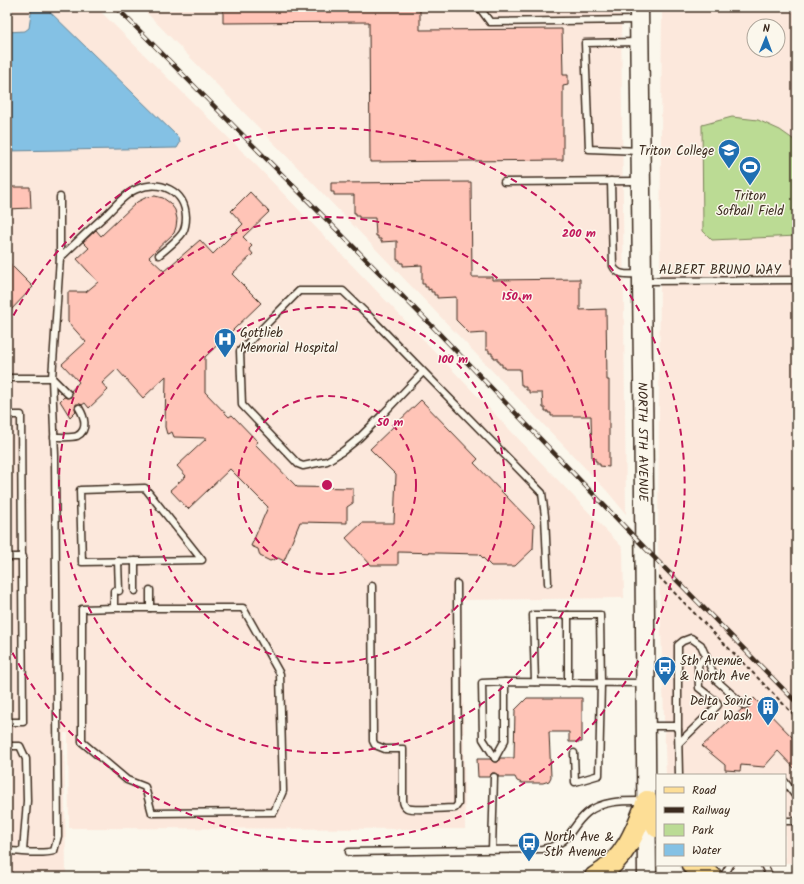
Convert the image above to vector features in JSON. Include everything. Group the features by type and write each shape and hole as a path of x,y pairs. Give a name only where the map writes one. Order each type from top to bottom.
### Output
{"main road":[{"path":"647,801 656,824"},
{"path":"595,877 606,871 627,847 635,832 647,801"},
{"path":"694,866 712,877"}],"street":[{"name":"NORTH 5TH AVENUE","path":"639,14 647,877"}],"lane":[{"path":"479,7 490,22 639,14"},
{"path":"639,42 585,43 589,149 641,150"},
{"name":"ALBERT BRUNO WAY","path":"610,181 613,266 616,271 622,274 642,277 797,280"},
{"path":"504,182 641,181"},
{"path":"60,258 123,198 136,189 158,185 168,188 178,196 185,207 186,213 186,223 183,232 159,255"},
{"path":"7,851 46,853 54,851 58,836 54,437 52,378 60,258 60,197"},
{"path":"423,372 359,438 343,451 327,460 303,466 298,464 242,405 240,350 299,291 343,291 423,372 542,493 545,516 548,582"},
{"path":"7,378 52,378 68,394"},
{"path":"54,437 76,436 82,432 84,417 80,408"},
{"path":"7,415 21,415 24,722 7,722"},
{"path":"145,488 202,560 135,561 82,562 80,490 145,488"},
{"path":"7,556 23,557"},
{"path":"114,608 117,591 118,561"},
{"path":"135,561 135,591"},
{"path":"372,586 373,741 375,745 385,749 403,749 404,806 408,809 430,809 455,808 458,804 457,584"},
{"path":"150,590 150,608"},
{"path":"114,608 243,608 280,674 283,791 274,812 152,813 144,787 127,780 82,742 82,610 114,608"},
{"path":"535,682 534,615 600,615 601,683 599,775 575,782 574,753"},
{"path":"568,615 568,683"},
{"path":"679,774 678,645 691,638 701,645 716,680 745,706"},
{"path":"679,743 718,705 717,702 699,688 698,665 706,655"},
{"path":"505,682 505,740 494,758 484,739 482,684 505,682 646,683"},
{"path":"646,726 675,726 678,730"},
{"path":"7,746 20,746 26,759 27,801 22,851"},
{"path":"492,850 494,777"},
{"path":"786,783 797,798"},
{"path":"349,852 533,849 551,847 566,839 588,812 596,807 614,802 647,801"},
{"path":"786,820 797,821"},
{"path":"723,877 729,866"},
{"path":"764,866 770,877"}],"path":[{"path":"645,562 797,718"}],"shaded area":[{"name":"Gottlieb Memorial Hospital","path":"7,7 96,7 256,165 623,548 624,598 462,600 465,829 69,828 68,733 64,733 66,873 7,873"},
{"path":"141,7 621,7 626,514 607,491 304,174"},
{"path":"662,7 797,7 797,863 786,863 786,774 666,774 658,542"}],"green space":[{"name":"Triton Sofball Field","path":"732,117 758,120 780,130 797,142 797,236 712,240 703,231 702,125"}],"water":[{"path":"32,7 45,7 179,138 180,143 177,148 7,151 7,32 25,31 29,28"}],"building":[{"path":"223,7 420,7 420,30 562,29 563,75 568,75 568,85 563,86 563,160 370,162 369,22 223,23"},
{"path":"471,182 472,277 492,277 492,280 580,279 580,310 606,309 607,380 609,380 609,467 600,466 600,464 597,464 597,461 595,461 595,458 592,459 591,416 551,416 551,413 545,411 545,408 543,408 542,393 529,393 529,390 526,390 526,387 521,385 520,369 505,369 505,367 502,367 502,364 499,364 497,358 492,356 492,353 489,353 489,350 486,350 486,333 470,334 456,320 456,297 437,298 437,295 434,295 434,292 431,292 431,289 428,290 428,287 425,287 425,284 422,284 422,265 403,266 403,263 400,263 400,260 397,260 397,241 381,242 381,239 378,239 378,236 376,236 375,218 359,218 359,216 356,216 356,213 354,213 354,195 334,195 334,192 331,192 331,183"},
{"path":"7,187 30,187 31,208 7,209"},
{"path":"250,192 269,212 243,237 252,246 249,249 253,254 232,274 261,303 205,357 205,392 229,417 232,415 258,442 255,444 297,487 353,488 353,503 347,507 347,523 300,522 284,561 278,558 270,561 260,556 258,549 251,546 268,507 230,469 188,509 170,490 186,476 177,466 207,438 174,437 172,432 167,434 165,427 166,376 143,398 117,369 102,383 108,390 89,408 85,403 82,405 76,404 76,411 70,417 60,401 64,397 71,397 71,391 79,382 62,364 86,342 68,322 68,292 86,292 98,282 77,259 89,248 83,242 96,230 101,236 137,202 147,197 155,196 163,198 170,203 175,210 177,219 176,227 174,233 149,257 164,271 200,240 213,254 243,224 231,211"},
{"path":"7,261 33,287 7,314"},
{"path":"421,400 478,459 474,463 534,525 533,549 515,566 491,566 479,554 398,552 398,565 371,565 346,538 362,523 394,523 396,475 370,449"},
{"path":"527,698 582,698 582,742 569,742 569,732 549,732 551,777 549,781 543,783 522,783 517,781 515,777 498,777 495,773 492,773 489,777 478,777 477,759 490,759 498,762 500,758 514,758 515,710"},
{"path":"754,698 797,742 797,771 778,751 764,767 741,765 740,771 725,770 725,765 702,746 742,709 748,709 748,703"}],"railway":[{"path":"116,7 433,327 645,548 797,703"}],"place":[{"name":"Triton College","path":"729,170"},
{"name":"Triton Sofball Field","path":"750,186"},
{"name":"Gottlieb Memorial Hospital","path":"225,358"},
{"name":"5th Avenue & North Ave","path":"665,686"},
{"name":"Delta Sonic Car Wash","path":"768,726"},
{"name":"North Ave & 5th Avenue","path":"529,862"}]}
